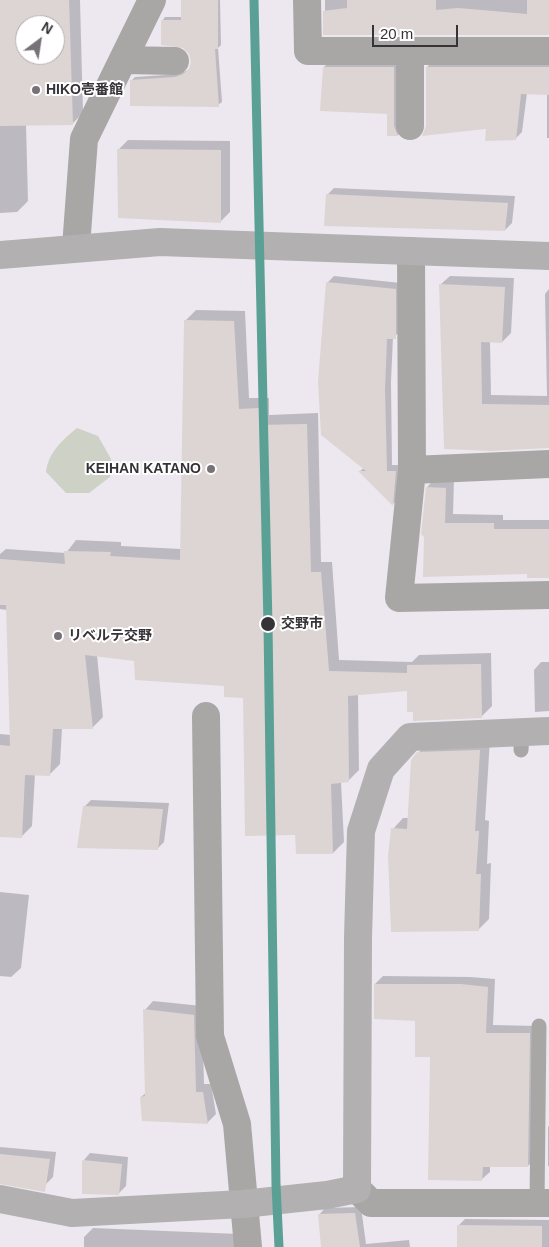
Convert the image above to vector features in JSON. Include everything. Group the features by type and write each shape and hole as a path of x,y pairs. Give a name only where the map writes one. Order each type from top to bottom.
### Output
{"street":[{"path":"76,247 84,139 152,0"},
{"path":"307,0 308,51 549,51"},
{"path":"410,52 410,126"},
{"path":"123,60 175,61"},
{"path":"0,255 76,247 160,242 549,256"},
{"path":"411,251 412,470 399,598 549,595"},
{"path":"412,470 549,464"},
{"path":"206,716 210,1036 237,1124 248,1247"},
{"path":"543,1203 371,1203 357,1189 358,938 361,831 381,769 410,737 522,741 549,731"},
{"path":"0,1199 72,1212 243,1204 327,1196 357,1189"}],"lane":[{"path":"539,1026 543,1203"}],"shaded area":[{"path":"77,428 98,436 111,459 110,477 89,493 66,493 46,472 53,453 61,442"}],"building":[{"name":"HIKO壱番館","path":"0,0 69,0 73,125 0,126"},
{"path":"181,0 218,0 218,49 215,49 219,107 130,106 130,80 175,77 189,69 191,62 189,54 183,48 161,45 161,20 181,20"},
{"path":"347,0 436,0 436,10 458,8 527,14 527,0 549,0 549,35 323,35 323,11 347,8"},
{"path":"323,67 394,67 394,126 398,136 387,136 387,114 320,111"},
{"path":"426,67 549,67 549,95 521,94 516,140 485,141 486,129 422,136 426,126"},
{"path":"117,149 221,150 221,223 118,218"},
{"path":"326,194 508,203 505,231 324,226"},
{"path":"326,282 396,289 396,339 387,339 385,389 387,471 396,471 393,506 358,471 366,471 321,435 318,381"},
{"path":"439,284 505,287 502,343 481,342 482,404 549,405 549,448 490,451 444,449"},
{"path":"184,320 234,321 239,409 259,408 259,425 307,424 311,572 321,572 329,671 407,673 407,665 481,664 482,718 413,721 413,712 407,712 407,691 348,696 349,782 331,784 333,854 296,854 295,835 245,836 243,698 224,697 224,686 135,680 134,661 85,655 93,729 53,729 50,776 25,775 22,838 0,837 0,745 10,746 6,605 0,605 0,559 65,564 64,551 111,552 110,556 180,560"},
{"path":"426,487 446,488 445,523 494,523 494,529 549,529 549,578 527,578 527,574 423,577 424,537 421,534"},
{"path":"480,750 475,831 479,831 476,874 481,874 479,931 391,932 388,856 391,828 407,829 411,760 417,752"},
{"path":"83,806 163,809 158,850 77,848"},
{"path":"374,984 461,984 488,987 486,1033 530,1033 528,1167 483,1167 482,1181 428,1180 430,1057 415,1057 415,1021 374,1019"},
{"path":"143,1009 194,1015 196,1092 203,1092 208,1124 142,1121 140,1097 145,1096"},
{"path":"0,1154 50,1159 45,1192 0,1184"},
{"path":"82,1160 122,1164 119,1195 82,1194"},
{"path":"355,1213 360,1247 321,1247 318,1214"},
{"path":"457,1225 542,1226 542,1247 457,1247"}],"transit line":[{"path":"254,0 268,625 276,1185 279,1247"}],"place":[{"name":"HIKO壱番館","path":"36,90"},
{"name":"KEIHAN KATANO","path":"211,469"},
{"name":"交野市","path":"268,624"},
{"name":"リベルテ交野","path":"58,636"}]}
